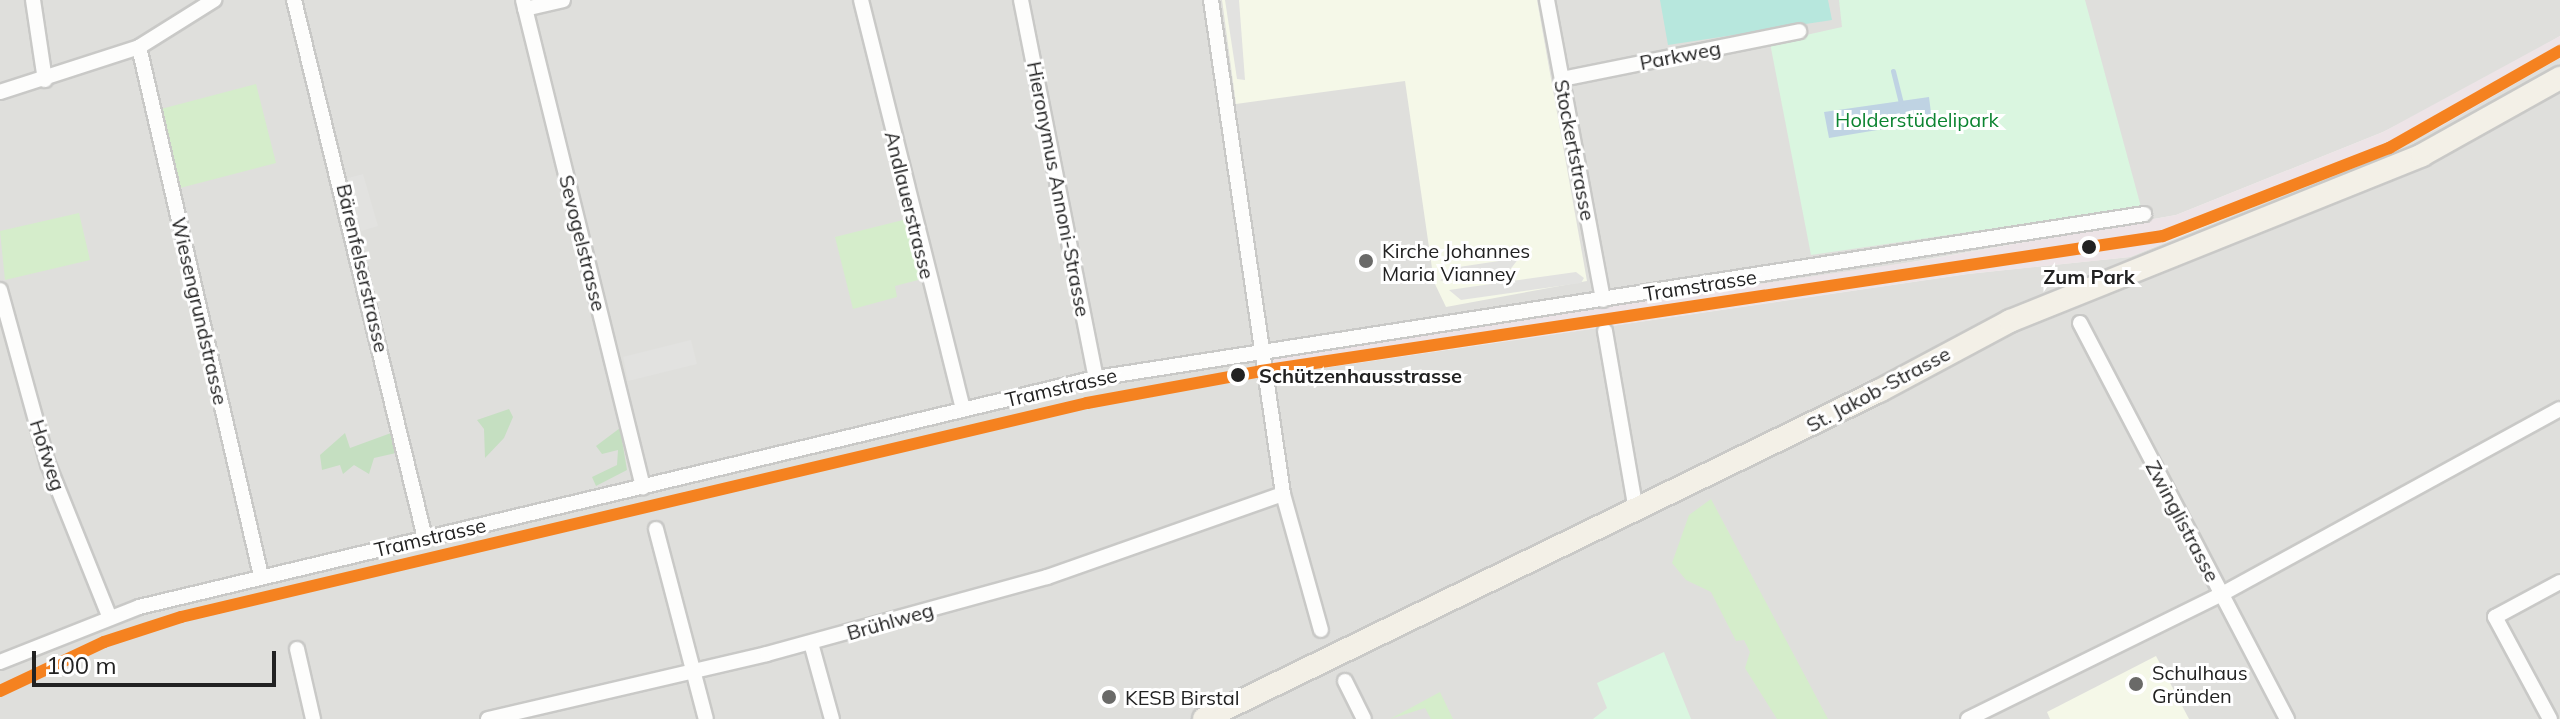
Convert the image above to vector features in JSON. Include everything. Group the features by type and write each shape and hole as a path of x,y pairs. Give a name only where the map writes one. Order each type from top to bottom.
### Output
{"main road":[{"name":"St. Jakob-Strasse","path":"1204,719 1636,510 2010,321 2422,155 2560,78"}],"street":[{"path":"33,0 45,80"},
{"path":"0,92 45,80 139,47 214,0"},
{"name":"Bärenfelserstrasse","path":"294,0 357,237 425,538"},
{"path":"524,4 563,0"},
{"name":"Andlauerstrasse","path":"861,0 963,409"},
{"name":"Hieronymus Annoni-Strasse","path":"1021,0 1096,378"},
{"path":"1211,0 1258,352 1283,494 1321,630"},
{"name":"Stockertstrasse","path":"1547,0 1603,300"},
{"name":"Sevogelstrasse","path":"524,4 643,487"},
{"name":"Parkweg","path":"1562,79 1799,31"},
{"name":"Wiesengrundstrasse","path":"139,47 261,576"},
{"name":"Tramstrasse","path":"0,662 109,616 261,576 1096,378 2144,214"},
{"name":"Hofweg","path":"0,290 48,464 109,616"},
{"name":"Zwinglistrasse","path":"2080,323 2287,719"},
{"path":"1605,331 1636,510"},
{"path":"1968,719 2222,594 2560,409"},
{"name":"Brühlweg","path":"488,719 693,673 1047,577 1283,494"},
{"path":"656,529 706,719"},
{"path":"2550,719 2495,617 2560,582"},
{"path":"811,643 832,719"},
{"path":"297,649 313,719"},
{"path":"1345,681 1364,719"}],"shaded area":[{"path":"0,0 2560,0 2560,36 2469,89 2383,132 2176,215 1269,376 1968,274 2130,257 2373,159 2560,58 2560,719 0,719"},
{"path":"1222,0 1537,0 1587,281 1446,307 1434,282 1405,81 1236,104"},
{"path":"1225,0 1239,0 1245,80 1237,79"},
{"path":"1660,0 1828,0 1832,20 1668,45"},
{"path":"2560,36 2560,58 2431,132 2130,257 1967,274 1268,376 1270,355 1925,260 2176,215 2383,132"},
{"path":"1929,97 1932,121 1829,138 1824,112"},
{"path":"363,174 378,226 361,231 348,178"},
{"path":"1519,258 1509,271 1440,281 1452,268"},
{"path":"1576,272 1584,278 1581,283 1461,300 1449,290"},
{"path":"691,340 697,364 628,381 623,357"},
{"name":"Schulhaus Gründen","path":"2156,656 2189,719 2050,719 2047,712"}],"green space":[{"name":"Holderstüdelipark","path":"1839,0 2085,0 2141,207 1811,255 1770,43 1842,27"},
{"path":"256,84 276,163 180,188 161,109"},
{"path":"79,213 90,260 5,280 0,231"},
{"path":"907,219 922,279 895,286 897,297 853,309 835,237"},
{"path":"509,409 513,417 504,438 485,458 484,429 477,420"},
{"path":"620,428 627,470 596,486 592,477 617,465 618,450 602,454 596,446"},
{"path":"345,433 350,448 391,433 396,453 374,458 369,474 354,465 343,474 340,465 322,470 320,455"},
{"path":"1711,499 1828,719 1777,719 1745,668 1750,652 1744,640 1736,641 1711,592 1686,580 1672,563 1689,515"},
{"path":"1664,652 1691,719 1593,719 1607,708 1597,683"},
{"path":"1440,692 1453,719 1431,719 1425,708 1390,719"}],"waterway":[{"path":"1893,71 1901,103"}],"transit line":[{"path":"0,691 104,642 181,617 1087,403 1261,371 2163,236 2389,148 2560,51"}],"place":[{"name":"Zum Park","path":"2089,247"},
{"name":"Kirche Johannes Maria Vianney","path":"1366,261"},
{"name":"Schützenhausstrasse","path":"1238,375"},
{"name":"Schulhaus Gründen","path":"2136,684"},
{"name":"KESB Birstal","path":"1109,697"}]}
